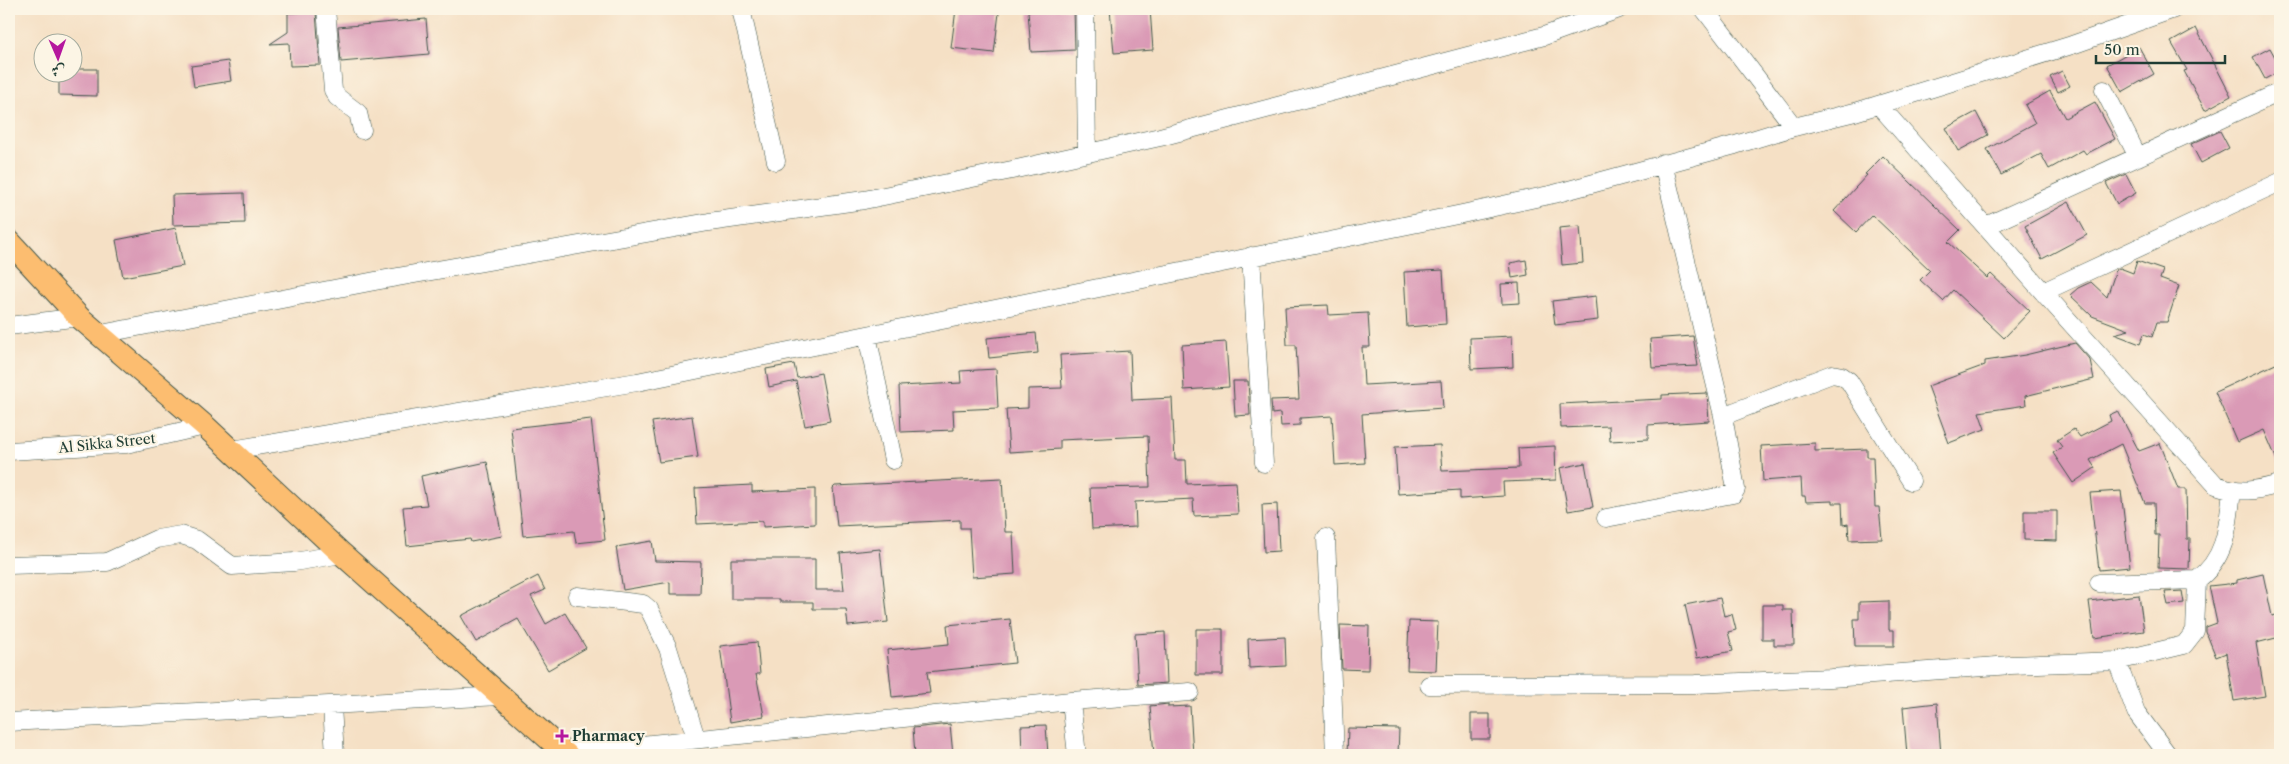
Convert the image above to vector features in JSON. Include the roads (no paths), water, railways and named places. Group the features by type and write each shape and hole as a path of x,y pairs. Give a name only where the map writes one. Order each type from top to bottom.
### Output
{"main road":[{"path":"9,240 79,317 102,334 232,450 342,554 566,754"}],"street":[{"path":"326,9 334,90 337,97 358,113 362,130"},
{"path":"741,9 776,161"},
{"path":"1085,9 1087,153"},
{"path":"102,334 375,281 709,222 864,200 1087,153 1232,118 1544,36 1619,9"},
{"path":"1704,9 1794,127"},
{"path":"232,450 637,382 1536,198 1878,105 2072,45 2174,9"},
{"path":"2104,90 2138,157"},
{"path":"1986,226 2280,92"},
{"path":"1878,105 2216,485 2232,490 2252,492 2280,484"},
{"path":"1606,518 1733,494 1736,489 1723,416 1664,163"},
{"path":"2043,292 2280,182"},
{"path":"1251,256 1264,463"},
{"path":"9,326 79,317"},
{"path":"867,335 894,460"},
{"path":"1723,416 1832,374 1842,376 1849,380 1912,481"},
{"name":"Al Sikka Street","path":"9,451 126,444 205,426"},
{"path":"2099,583 2197,580 2210,571 2220,552 2228,530 2232,490"},
{"path":"9,565 106,562 157,539 180,535 197,540 232,566 294,562 342,554"},
{"path":"1326,538 1335,755"},
{"path":"1429,685 1695,684 1831,678 2011,665 2117,662 2184,644 2195,631 2197,580"},
{"path":"577,596 643,604 649,609 668,648 696,738"},
{"path":"2117,662 2136,712 2168,755"},
{"path":"566,754 696,738 1071,700 1190,692"},
{"path":"9,722 500,696"},
{"path":"1071,700 1077,755"},
{"path":"332,706 335,755"}],"place":[{"name":"Pharmacy","path":"562,736"}]}
